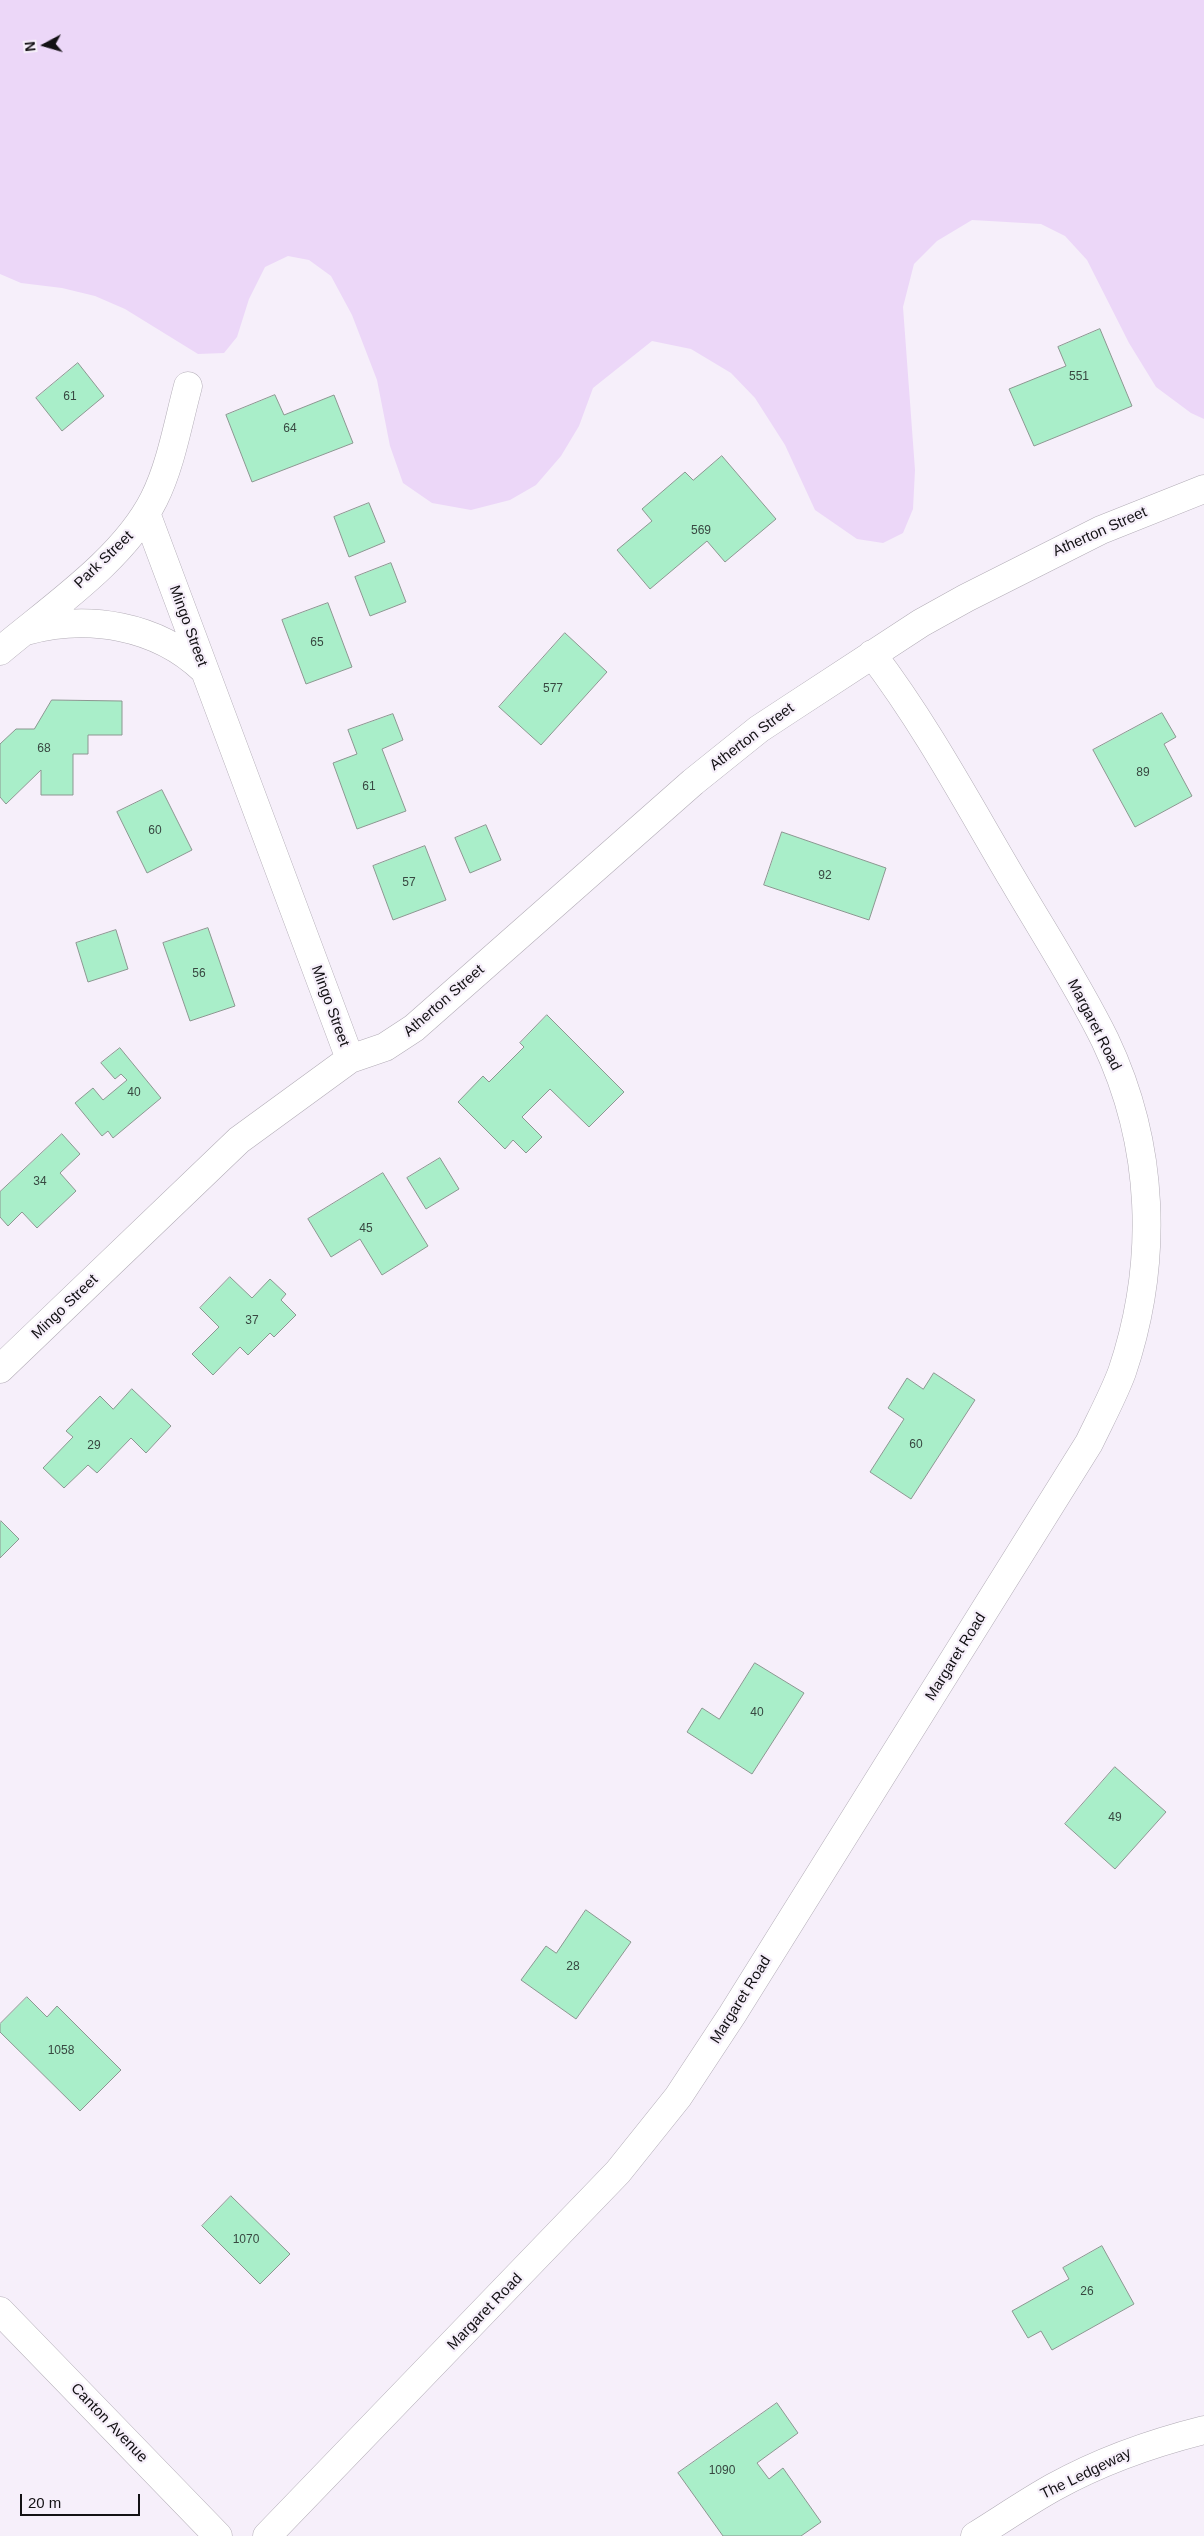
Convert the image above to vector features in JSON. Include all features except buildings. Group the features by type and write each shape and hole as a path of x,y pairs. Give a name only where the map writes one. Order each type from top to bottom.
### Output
{"street":[{"name":"Park Street","path":"0,651 119,550 146,513 161,482 188,386"},
{"name":"Atherton Street","path":"350,1059 385,1047 414,1028 725,756 759,730 872,654 951,606 1060,549 1140,513 1204,489"},
{"name":"Mingo Street","path":"0,1370 226,1152 350,1059 146,513"},
{"path":"22,632 45,626 82,623 136,630 176,647 205,671"},
{"name":"Margaret Road","path":"267,2536 586,2207 651,2134 678,2097 732,2015 1089,1443 1121,1374 1140,1303 1148,1228 1147,1192 1141,1153 1132,1112 1121,1077 1086,1004 926,732 872,654"},
{"name":"Canton Avenue","path":"0,2311 218,2536"},
{"name":"The Ledgeway","path":"975,2536 1054,2487 1087,2470 1146,2446 1204,2430"}],"shaded area":[{"path":"0,0 1204,0 1204,419 1191,413 1156,387 1129,343 1087,260 1065,236 1041,224 972,220 937,241 914,264 903,307 915,470 913,509 903,533 883,543 857,539 815,510 785,445 755,398 731,373 691,349 652,341 593,388 579,426 561,456 536,485 510,500 471,510 432,503 403,483 390,446 377,380 352,315 331,276 309,260 288,256 265,267 249,299 237,337 224,353 198,354 125,309 95,296 62,288 21,283 0,274"}]}
